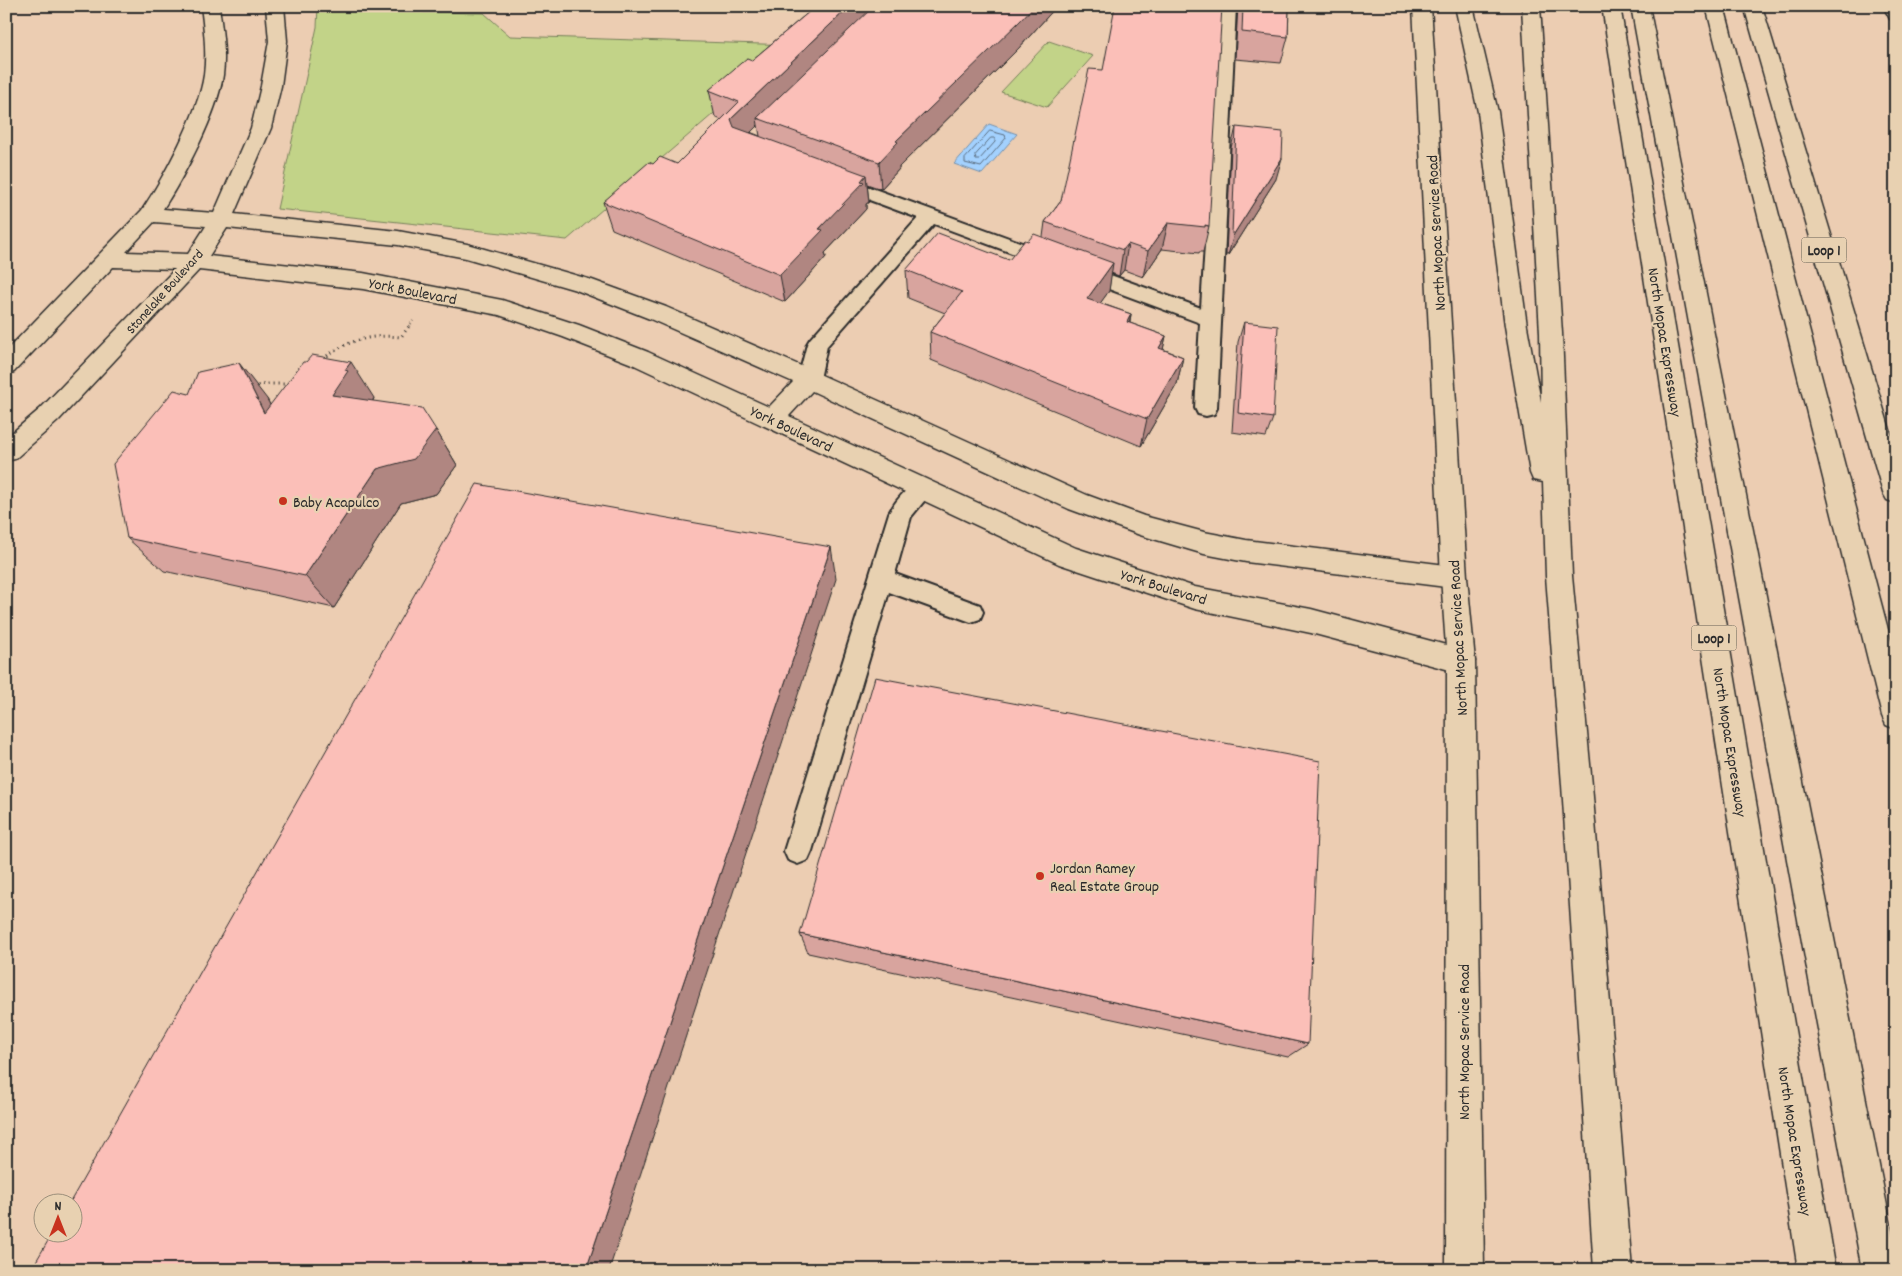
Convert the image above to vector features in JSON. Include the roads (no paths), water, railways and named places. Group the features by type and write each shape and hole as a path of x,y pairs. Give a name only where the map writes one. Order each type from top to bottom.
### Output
{"main road":[{"path":"6,366 149,215 166,189 202,112 213,77 215,46 210,6"},
{"name":"Stonelake Boulevard","path":"6,452 49,415 194,262 221,220 261,128 272,86 278,41 275,6"},
{"name":"North Mopac Service Road","path":"1422,6 1454,578 1461,661 1465,1270"},
{"path":"1464,6 1488,112 1516,326 1559,576"},
{"path":"1531,6 1551,333 1559,576 1577,785 1613,1270"},
{"name":"North Mopac Expressway","path":"1611,6 1817,1270"},
{"path":"1640,6 1881,1270"},
{"path":"1715,6 1896,716"},
{"name":"Loop 1","path":"1753,6 1896,493"},
{"path":"1892,6 1896,16"},
{"path":"149,215 221,220 398,238 467,251 584,285 658,313 809,379 1078,502 1140,525 1204,543 1246,551 1454,578"},
{"name":"York Boulevard","path":"107,259 194,262 363,280 502,308 571,331 640,358 1068,556 1194,598 1311,621 1461,661"},
{"path":"772,418 809,379"}],"lane":[{"path":"1206,408 1228,6"},
{"path":"818,174 1210,319"},
{"path":"809,379 817,344 930,216"},
{"path":"798,850 901,513 923,489"},
{"path":"881,579 971,612"}],"water":[{"path":"989,124 1017,134 982,174 954,164"}],"place":[{"name":"Baby Acapulco","path":"283,501"},
{"name":"Jordan Ramey Real Estate Group","path":"1040,876"}]}
